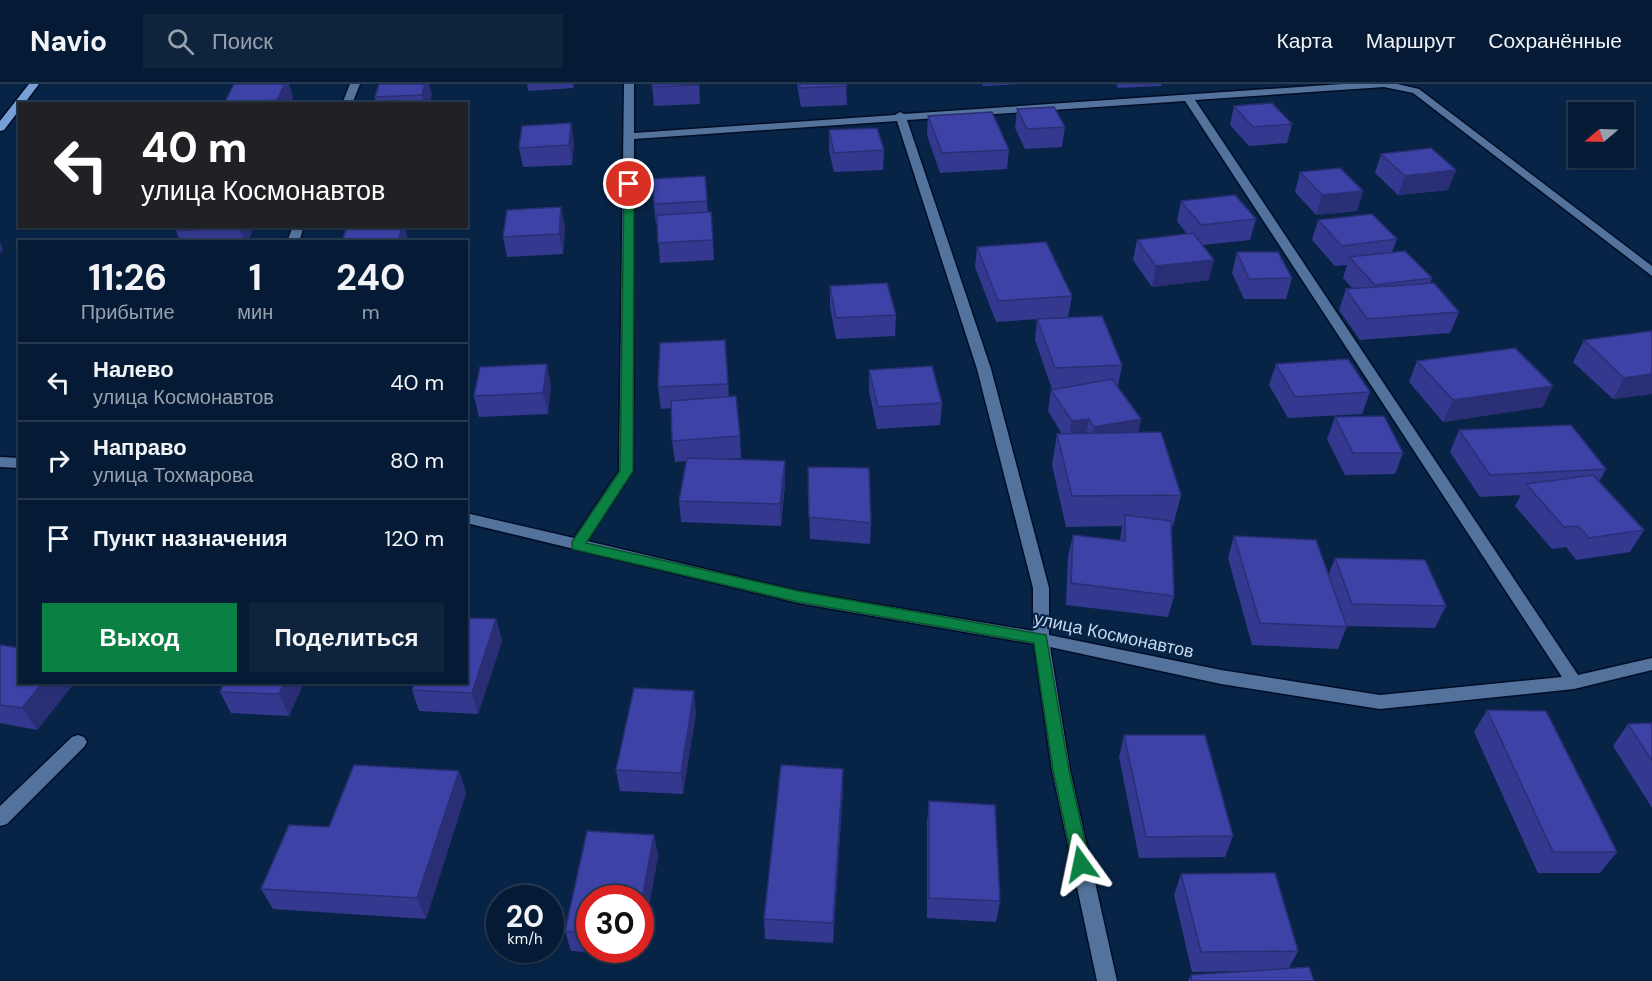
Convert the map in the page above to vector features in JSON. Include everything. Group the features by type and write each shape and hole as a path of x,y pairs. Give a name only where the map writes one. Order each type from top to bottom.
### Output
{"main road":[{"path":"20,102 34,84"},
{"path":"0,128 18,105"}],"street":[{"path":"348,102 355,84"},
{"path":"577,545 626,471 629,84"},
{"path":"629,136 900,115 1384,84 1416,92 1652,272"},
{"path":"1188,97 1574,682"},
{"path":"900,115 984,369 1041,588 1041,639 1061,770 1107,981"},
{"path":"0,462 18,463"},
{"name":"улица Космонавтов","path":"468,518 798,597 1041,639 1221,677 1380,702 1574,682 1652,664"},
{"path":"0,818 78,742"}],"building":[{"path":"234,84 285,84 277,100 225,102"},
{"path":"379,84 425,84 422,95 375,97"},
{"path":"652,84 699,84 699,85 652,87"},
{"path":"800,84 846,84 847,86 800,88"},
{"path":"1272,103 1292,124 1253,127 1234,106"},
{"path":"1054,107 1065,127 1027,129 1017,109"},
{"path":"992,112 1009,150 942,153 928,116"},
{"path":"571,123 569,145 519,148 522,126"},
{"path":"877,128 884,150 834,153 829,130"},
{"path":"1431,148 1456,170 1405,176 1381,154"},
{"path":"1340,168 1363,191 1322,195 1300,172"},
{"path":"705,176 707,201 654,204 653,179"},
{"path":"1235,195 1256,219 1201,225 1181,201"},
{"path":"561,207 559,234 503,237 507,210"},
{"path":"711,212 713,240 658,243 657,215"},
{"path":"1372,214 1397,239 1342,246 1318,220"},
{"path":"177,228 222,228 176,231"},
{"path":"346,228 402,228 398,240 343,240"},
{"path":"1193,233 1214,260 1156,266 1137,240"},
{"path":"1046,242 1072,296 998,301 977,247"},
{"path":"1405,251 1432,278 1375,285 1349,257"},
{"path":"1237,252 1278,252 1292,278 1249,279"},
{"path":"887,283 896,315 836,318 830,286"},
{"path":"1434,283 1459,312 1367,319 1346,289"},
{"path":"1102,316 1122,365 1055,368 1037,319"},
{"path":"1652,331 1652,374 1624,378 1584,340"},
{"path":"725,340 728,384 658,387 660,343"},
{"path":"1515,348 1553,386 1453,400 1417,361"},
{"path":"1348,359 1370,392 1295,397 1276,364"},
{"path":"547,364 543,393 474,396 480,367"},
{"path":"932,366 942,403 878,407 869,370"},
{"path":"1112,379 1141,419 1094,427 1089,419 1072,421 1051,390"},
{"path":"736,396 740,436 672,441 671,401"},
{"path":"1384,416 1403,453 1353,453 1335,417"},
{"path":"1571,425 1606,469 1490,475 1459,430"},
{"path":"1161,432 1181,495 1072,496 1057,434"},
{"path":"687,458 785,461 780,504 679,501"},
{"path":"808,467 869,468 871,523 809,517"},
{"path":"1593,475 1644,530 1589,538 1578,526 1564,527 1526,484"},
{"path":"1125,515 1171,521 1174,596 1071,583 1073,535 1125,541"},
{"path":"1234,536 1316,540 1347,627 1260,623"},
{"path":"1335,558 1425,560 1446,606 1352,604"},
{"path":"468,618 496,619 472,693 412,690 414,684 468,684"},
{"path":"0,645 18,648 18,684 41,684 22,708 0,705"},
{"path":"223,684 284,684 279,694 220,692"},
{"path":"634,688 694,691 681,773 616,770"},
{"path":"1487,710 1546,711 1617,852 1553,852"},
{"path":"1652,723 1652,761 1628,724"},
{"path":"1124,735 1205,735 1233,836 1146,837"},
{"path":"354,765 459,771 417,898 261,889 289,825 329,827"},
{"path":"781,765 843,769 833,923 764,919"},
{"path":"929,801 995,805 1000,901 929,898"},
{"path":"587,831 654,835 645,885 576,885 576,932 565,931"},
{"path":"1275,873 1298,951 1201,952 1181,874"},
{"path":"1309,967 1314,981 1192,981 1191,975"}],"route":[{"path":"629,184 626,471 577,545 798,597 1041,639 1061,770 1081,864"}]}
